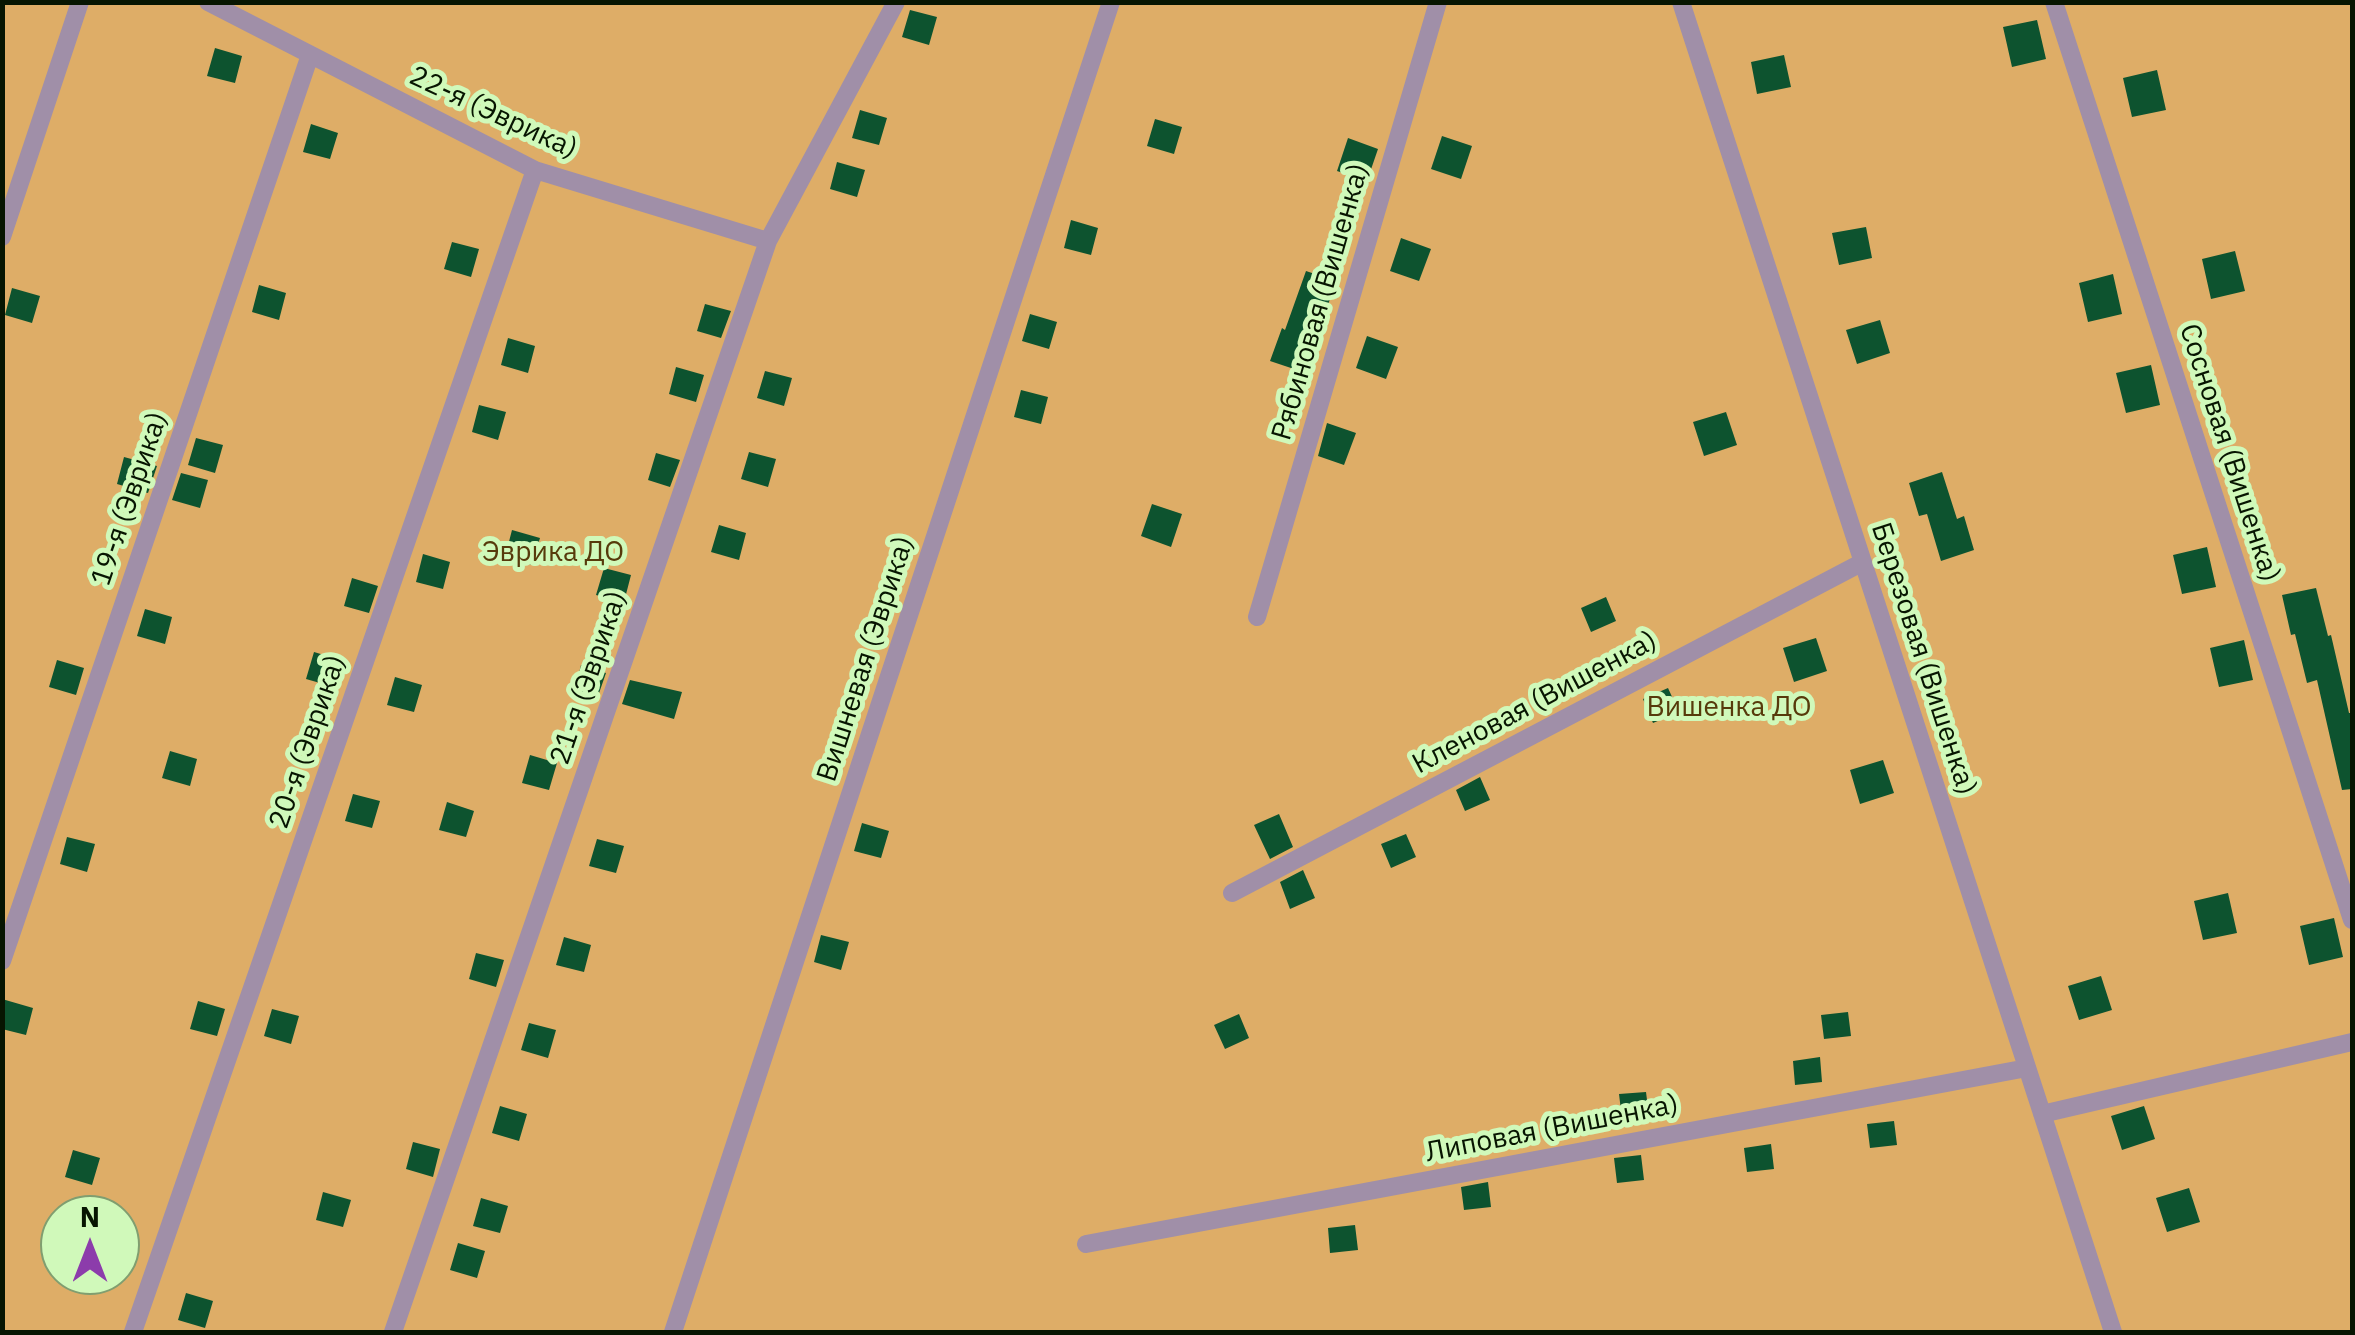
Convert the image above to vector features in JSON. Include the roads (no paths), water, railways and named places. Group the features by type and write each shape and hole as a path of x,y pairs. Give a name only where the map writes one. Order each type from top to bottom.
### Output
{"lane":[{"path":"2,237 80,2"},
{"name":"22-я (Эврика)","path":"208,2 534,170 768,241"},
{"name":"Вишневая (Эврика)","path":"673,1332 1110,2"},
{"name":"Рябиновая (Вишенка)","path":"1257,617 1438,2"},
{"name":"Березовая (Вишенка)","path":"1681,2 2113,1332"},
{"name":"Сосновая (Вишенка)","path":"2054,2 2352,920"},
{"name":"21-я (Эврика)","path":"393,1332 768,241 895,3"},
{"name":"19-я (Эврика)","path":"2,961 310,55"},
{"name":"20-я (Эврика)","path":"133,1332 534,170"},
{"name":"Кленовая (Вишенка)","path":"1232,893 1863,562"},
{"path":"2042,1114 2352,1042"},
{"name":"Липовая (Вишенка)","path":"1086,1244 2027,1068"}],"park label":[{"name":"Эврика ДО","path":"553,553"},
{"name":"Вишенка ДО","path":"1729,708"}]}
